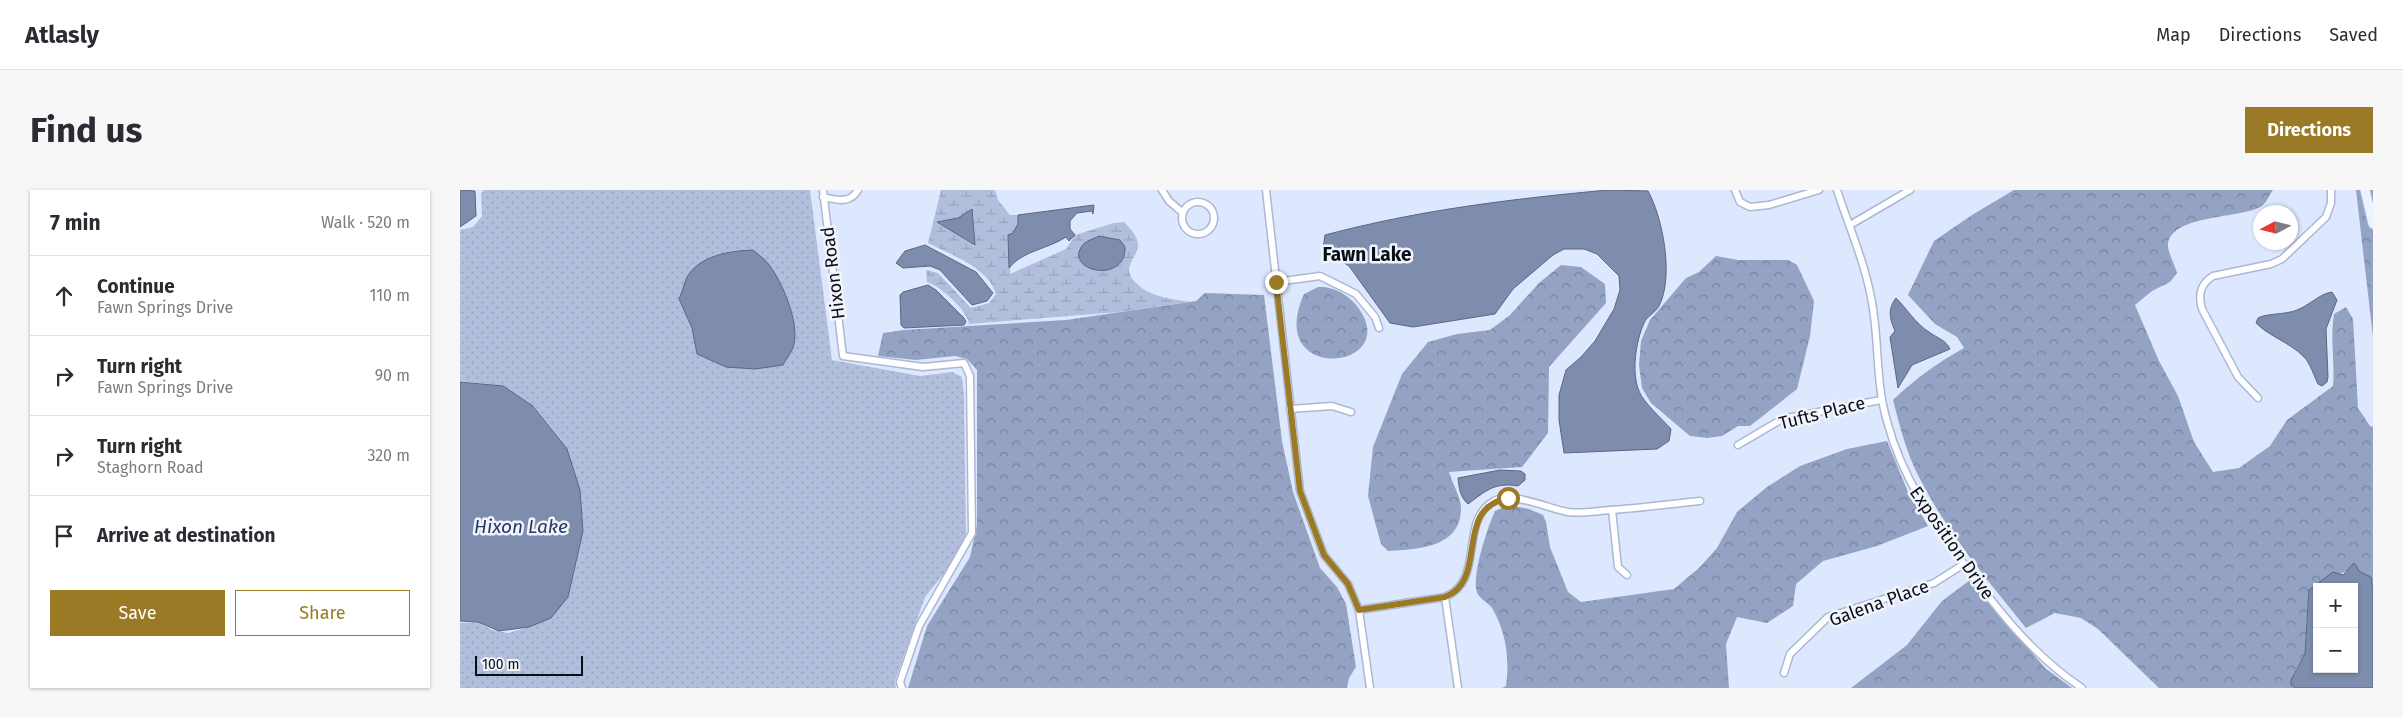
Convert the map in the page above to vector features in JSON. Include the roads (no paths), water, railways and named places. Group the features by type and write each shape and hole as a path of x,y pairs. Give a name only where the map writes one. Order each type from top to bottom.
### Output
{"street":[{"path":"823,194 845,200 851,199 858,190"},
{"path":"1162,190 1169,201 1183,213 1186,228 1195,234 1209,230 1214,220 1212,210 1205,203 1199,202 1189,205 1183,213"},
{"path":"1266,190 1300,491 1324,555 1348,584 1359,610 1370,688"},
{"path":"1735,190 1740,202 1750,207 1769,205 1819,190"},
{"name":"Exposition Drive","path":"1837,190 1864,265 1874,310 1881,400 1892,441 1911,485 1934,524 2000,612 2028,644 2054,668 2082,688"},
{"path":"1850,225 1910,190"},
{"path":"2258,398 2238,377 2202,309 2200,292 2207,280 2213,276 2271,264 2282,259 2326,217 2331,203 2331,190"},
{"path":"2365,190 2373,224"},
{"name":"Hixon Road","path":"823,194 843,356 923,367 964,363 970,376 972,533 919,626 900,682 902,688"},
{"path":"1276,282 1320,276 1356,294 1374,317 1379,328"},
{"name":"Tufts Place","path":"1738,445 1782,419 1881,400"},
{"path":"1290,409 1332,406 1351,412"},
{"path":"1359,610 1445,597 1457,592 1466,579 1476,527 1483,512 1495,501 1508,498 1575,513 1700,501"},
{"path":"1612,510 1618,567 1627,575"},
{"name":"Galena Place","path":"1784,673 1790,654 1828,618 1934,583 1964,564"},
{"path":"1445,597 1458,688"}],"water":[{"path":"460,190 475,191 476,216 460,227"},
{"path":"1608,190 1648,191 1662,232 1666,264 1666,280 1663,294 1659,306 1644,323 1635,357 1635,375 1641,395 1671,429 1669,441 1657,449 1564,453 1559,420 1559,395 1566,370 1595,341 1614,309 1620,290 1619,276 1597,254 1584,249 1564,249 1553,255 1513,289 1495,314 1413,327 1390,323 1349,266 1323,249 1325,235 1360,226 1465,206"},
{"path":"1094,205 1093,214 1092,211 1077,213 1070,221 1070,229 1075,235 1069,241 1066,237 1028,254 1014,262 1009,268 1008,235 1013,233 1018,224 1018,215"},
{"path":"972,209 975,245 937,222 958,218"},
{"path":"1099,236 1120,240 1125,247 1123,259 1116,266 1107,270 1097,270 1088,267 1081,262 1079,255 1083,244"},
{"path":"925,245 976,272 993,293 987,301 972,305 940,270 930,266 903,268 896,263 905,251"},
{"path":"753,250 770,266 785,293 794,325 794,344 783,365 755,369 726,367 697,354 692,328 679,299 687,277 700,264 725,253"},
{"path":"928,285 936,290 964,318 966,322 964,325 904,328 901,325 900,295 903,292"},
{"path":"2332,292 2337,300 2326,329 2328,377 2327,382 2322,386 2318,384 2310,365 2303,356 2256,323 2258,318 2262,316 2297,310"},
{"path":"1896,298 1920,325 1944,341 1950,349 1912,365 1898,388 1890,337 1895,331 1890,311"},
{"name":"Hixon Lake","path":"460,382 503,386 533,406 567,449 580,490 583,531 568,597 551,618 529,627 499,631 478,622 460,621"},
{"path":"1500,470 1521,471 1525,474 1525,480 1518,486 1503,485 1491,489 1468,504 1465,501 1460,492 1458,478"},
{"path":"2354,563 2360,572 2371,577 2373,592 2373,688 2295,688 2291,685 2291,680 2305,654 2309,590 2313,587 2313,673 2358,673 2358,583 2318,583 2333,572 2343,575"}],"district":[{"name":"Fawn Lake","path":"1367,254"}]}
